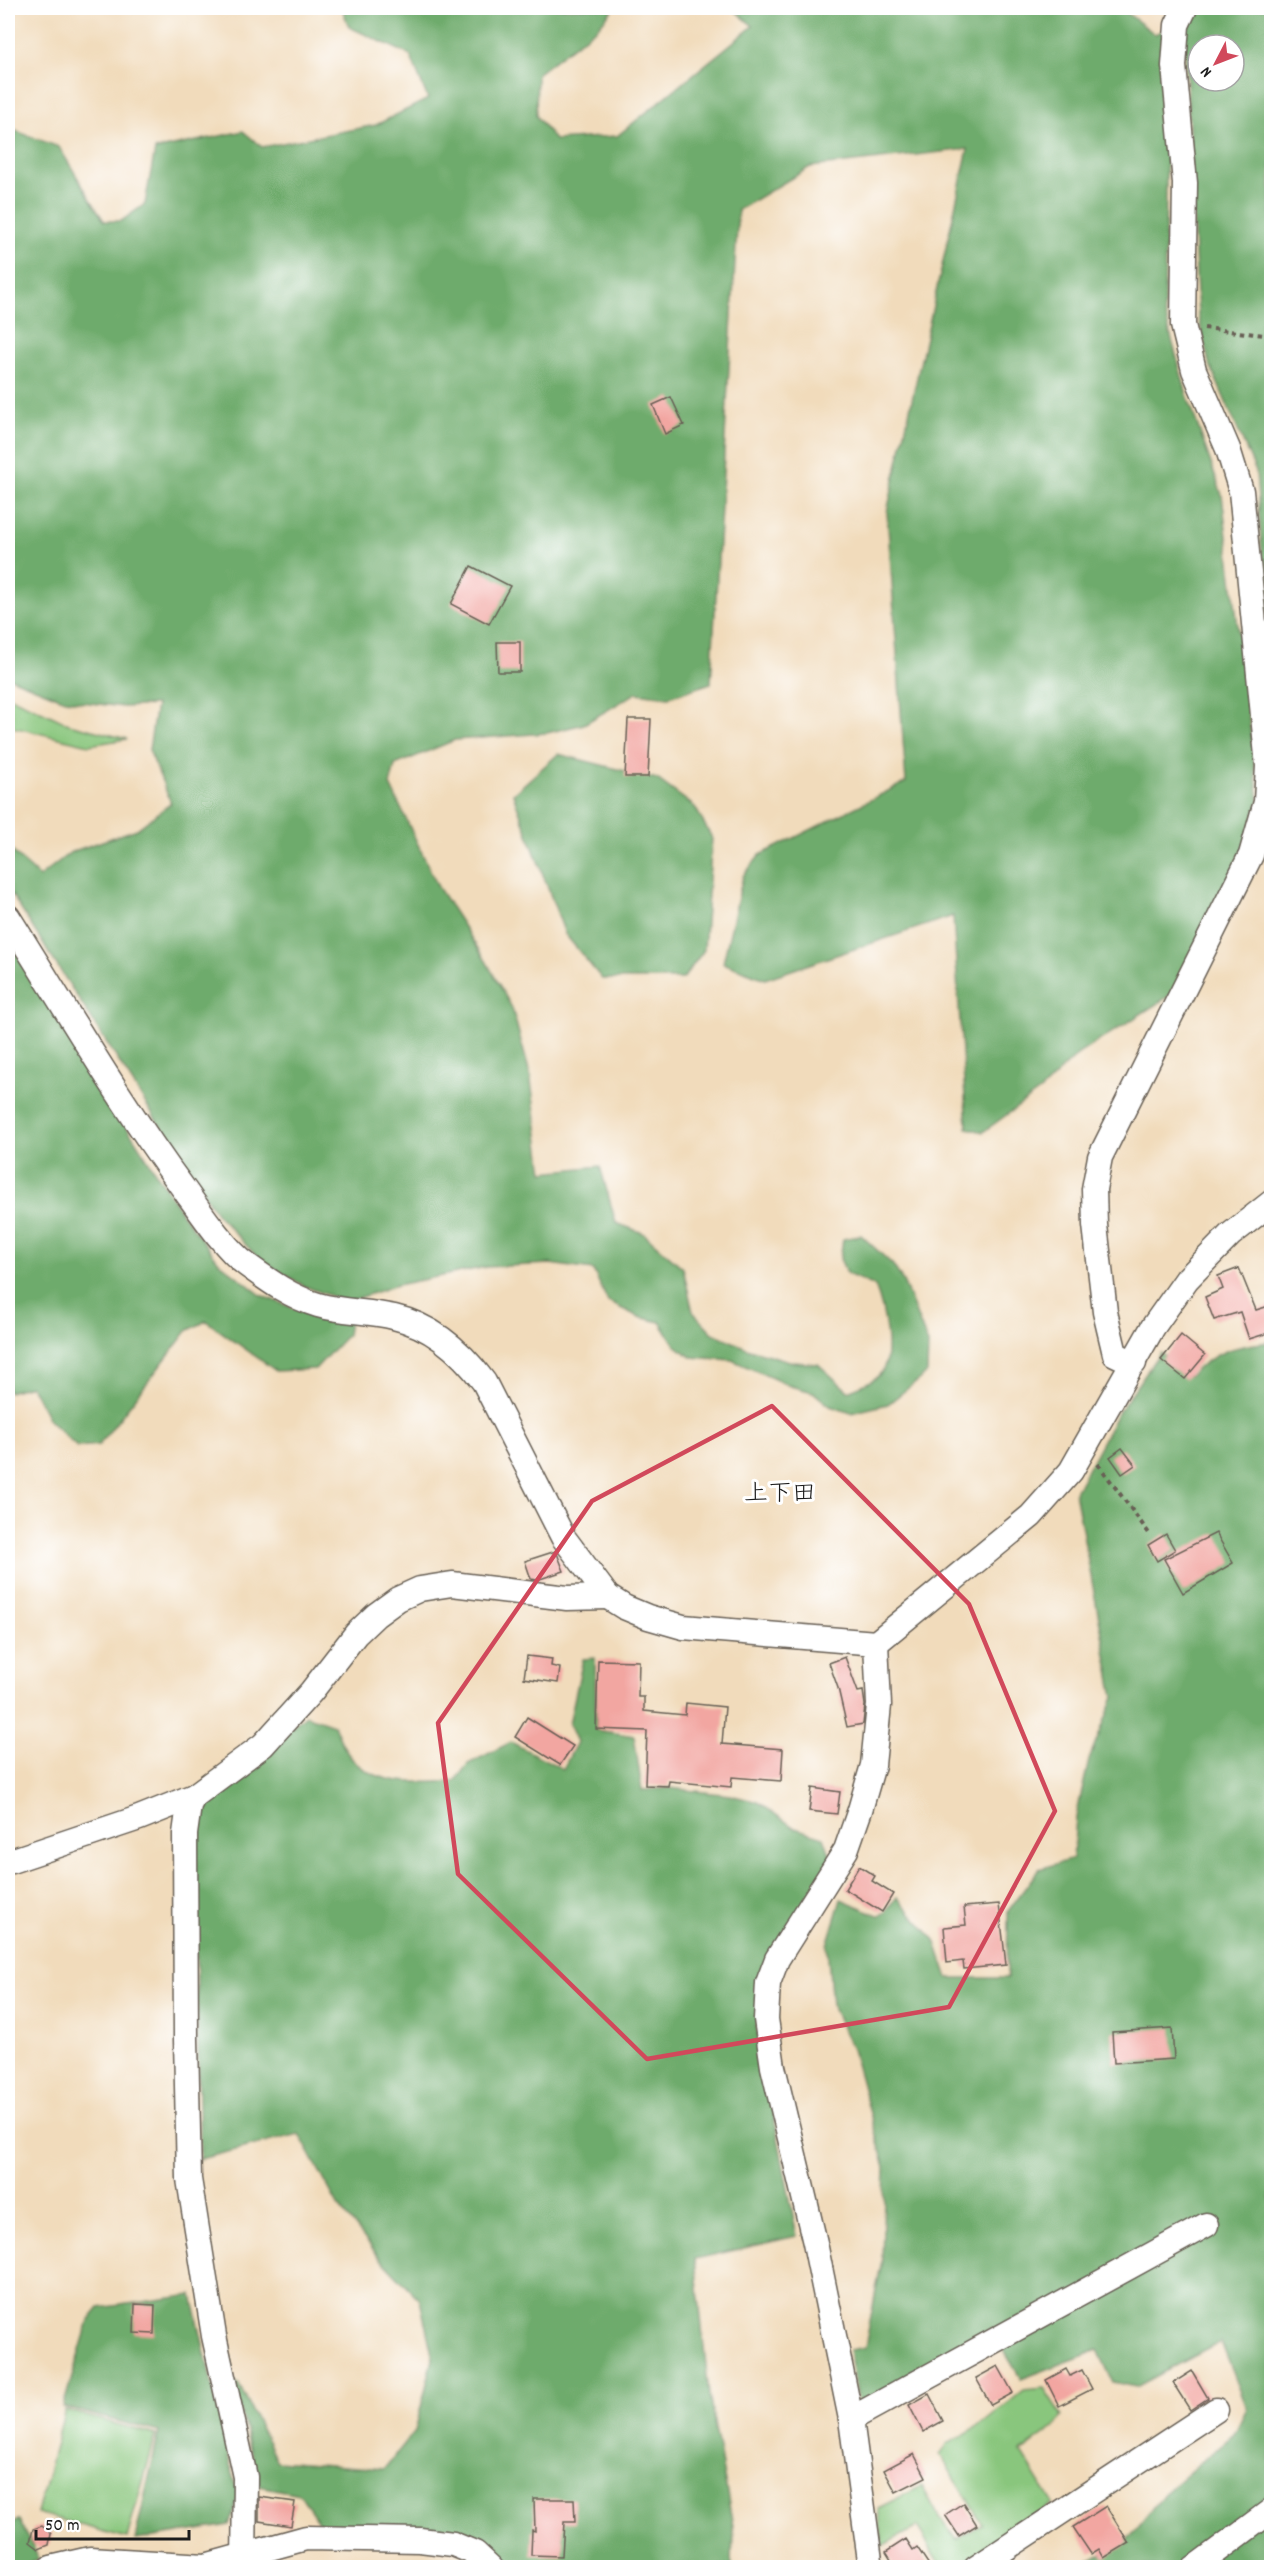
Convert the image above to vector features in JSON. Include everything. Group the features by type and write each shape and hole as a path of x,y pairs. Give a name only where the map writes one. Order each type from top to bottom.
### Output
{"street":[{"path":"1134,1364 1116,1353 1105,1312 1095,1225 1094,1189 1100,1157 1251,855 1266,802 1268,766 1241,491 1228,449 1194,370 1183,325 1185,183 1174,66 1177,25 1185,8"},
{"path":"8,917 149,1142 204,1216 244,1263 286,1293 319,1305 394,1317 420,1325 448,1342 467,1360 484,1382 563,1537 608,1597 648,1617 683,1627 876,1643 1031,1515 1071,1472 1153,1327 1186,1279 1230,1235 1272,1202"},
{"path":"8,1862 139,1818 194,1796 263,1745 311,1692 356,1634 376,1615 398,1599 420,1589 452,1584 567,1598 608,1597"},
{"path":"871,2568 851,2419 816,2243 773,2067 766,2019 768,1983 777,1959 846,1850 860,1810 873,1765 879,1705 876,1643"},
{"path":"194,1796 189,1805 185,1834 189,2179 214,2336 245,2477 244,2561"},
{"path":"851,2419 1206,2225"},
{"path":"976,2568 1216,2410"},
{"path":"1194,2568 1272,2510"},
{"path":"51,2568 90,2559 204,2565 244,2561 306,2538 420,2540 453,2544 476,2553 491,2568"}],"path":[{"path":"1183,325 1272,336"},
{"path":"1085,1448 1151,1536"}],"highlighted area":[{"path":"772,1406 969,1604 1055,1811 949,2007 647,2059 458,1874 438,1723 592,1501"}],"green space":[{"path":"342,8 614,8 598,27 537,74 536,116 555,140 617,136 753,26 732,8 1126,8 1127,13 1155,34 1169,27 1164,66 1167,133 1164,311 1187,395 1222,495 1259,801 1239,860 1174,993 1078,1054 1041,1090 983,1132 967,1128 953,916 765,979 723,963 743,876 760,855 906,782 887,512 968,149 810,167 738,210 711,683 669,697 636,693 584,724 547,733 455,740 395,765 390,785 438,887 486,961 512,1008 530,1074 543,1172 600,1166 616,1223 643,1233 683,1268 693,1312 713,1333 749,1349 793,1362 818,1364 848,1391 878,1376 886,1358 887,1346 884,1319 875,1286 847,1274 840,1259 843,1239 861,1235 893,1265 903,1281 928,1344 927,1373 888,1404 851,1413 830,1406 813,1392 790,1386 732,1360 691,1357 675,1345 660,1322 639,1317 608,1302 593,1270 550,1264 486,1267 397,1285 347,1302 304,1286 259,1259 216,1213 8,889 8,847 39,877 71,852 137,829 171,803 149,750 156,705 124,707 65,700 8,677 8,580 14,569 8,562 8,128 59,147 104,221 121,221 145,204 155,150 243,131 262,147 376,125 428,99 410,55 349,27"},
{"path":"1195,8 1271,8 1271,676 1256,472 1209,363 1198,315 1187,93 1246,93 1246,33 1186,33 1186,66 1184,25"},
{"path":"8,696 69,724 127,739 89,745 8,726"},
{"path":"558,754 657,779 695,807 712,838 704,950 683,979 602,979 565,934 513,794"},
{"path":"8,941 183,1215 219,1262 261,1295 298,1310 349,1321 347,1335 315,1369 276,1371 206,1321 187,1331 99,1445 77,1447 49,1420 31,1386 8,1392"},
{"path":"1271,1342 1271,2567 1021,2567 1026,2563 1052,2566 1084,2564 1128,2539 1167,2491 1234,2434 1247,2408 1221,2342 1136,2387 1113,2382 1098,2350 1021,2379 991,2329 859,2406 849,2350 865,2347 882,2260 885,2167 852,2049 832,2005 827,1945 841,1899 880,1916 886,1912 897,1897 935,1940 948,1978 1007,1978 1008,1911 1039,1869 1073,1859 1076,1817 1089,1760 1114,1697 1075,1492 1116,1416 1160,1352 1189,1376 1217,1355 1247,1345"},
{"path":"595,1658 596,1730 634,1736 642,1790 670,1788 730,1795 758,1802 795,1828 824,1837 832,1860 756,2024 797,2236 695,2259 709,2395 733,2526 732,2567 511,2567 477,2541 404,2524 322,2528 300,2494 259,2486 234,2382 238,2383 277,2461 384,2469 415,2431 433,2359 420,2300 380,2258 338,2205 299,2134 200,2159 194,1828 206,1797 306,1715 334,1725 349,1755 370,1773 398,1781 455,1781 468,1764 511,1742 563,1769 577,1742 569,1724 583,1659"},
{"path":"192,2295 230,2464 239,2494 229,2525 135,2540 159,2432 63,2407 89,2320 99,2308"},
{"path":"1044,2388 1062,2416 1055,2427 1021,2452 1053,2504 1027,2524 955,2567 942,2567 917,2527 883,2546 878,2508 922,2486 956,2540 982,2524 940,2454 948,2444 985,2422 1024,2390"},
{"path":"65,2410 156,2435 127,2538 37,2513"},
{"path":"19,2520 39,2559 17,2567 8,2567 8,2523"},
{"path":"316,2561 317,2567 267,2567"},
{"path":"388,2561 447,2564 448,2567 387,2567"}],"building":[{"path":"671,397 684,425 665,434 653,405"},
{"path":"471,566 510,586 489,624 451,604"},
{"path":"497,642 520,642 520,672 498,672"},
{"path":"628,719 651,719 648,777 625,777"},
{"path":"1239,1268 1256,1310 1272,1305 1272,1332 1249,1339 1240,1312 1214,1320 1205,1297 1223,1289 1218,1276"},
{"path":"1181,1335 1205,1355 1185,1379 1161,1360"},
{"path":"1122,1448 1135,1465 1122,1474 1110,1457"},
{"path":"1216,1533 1233,1563 1183,1593 1164,1559"},
{"path":"1166,1534 1175,1550 1157,1561 1148,1545"},
{"path":"556,1551 564,1571 537,1580 531,1579 525,1561"},
{"path":"527,1656 552,1659 551,1666 560,1668 558,1683 524,1678"},
{"path":"845,1657 858,1692 863,1691 865,1705 863,1724 847,1727 838,1688 829,1663"},
{"path":"598,1660 639,1661 638,1697 644,1697 644,1711 685,1715 686,1703 725,1707 722,1744 783,1749 781,1781 732,1777 731,1787 669,1781 668,1786 645,1785 647,1731 596,1729"},
{"path":"527,1717 573,1746 560,1765 515,1737"},
{"path":"812,1788 840,1792 837,1814 809,1811"},
{"path":"859,1866 875,1876 872,1881 893,1894 882,1912 845,1889"},
{"path":"999,1904 1006,1965 964,1969 963,1961 947,1963 944,1927 966,1925 964,1907"},
{"path":"1172,2028 1174,2059 1114,2063 1112,2032"},
{"path":"135,2304 155,2305 154,2334 134,2333"},
{"path":"998,2366 1013,2393 991,2405 976,2378"},
{"path":"1066,2369 1070,2376 1082,2370 1092,2389 1059,2406 1046,2380"},
{"path":"1192,2371 1208,2398 1190,2410 1173,2383"},
{"path":"929,2394 943,2421 923,2432 909,2405"},
{"path":"914,2454 926,2477 896,2492 884,2470"},
{"path":"259,2497 295,2502 291,2526 259,2521"},
{"path":"534,2499 574,2499 575,2522 564,2522 562,2556 531,2555 532,2530 535,2531"},
{"path":"963,2503 977,2525 959,2536 945,2515"},
{"path":"1106,2506 1129,2543 1104,2558 1099,2549 1091,2554 1073,2527"},
{"path":"42,2526 51,2534 49,2545 39,2549 30,2542 33,2529"},
{"path":"906,2539 913,2550 917,2547 931,2568 886,2568 893,2563 886,2552"}],"district":[{"name":"上下田","path":"780,1492"}]}
